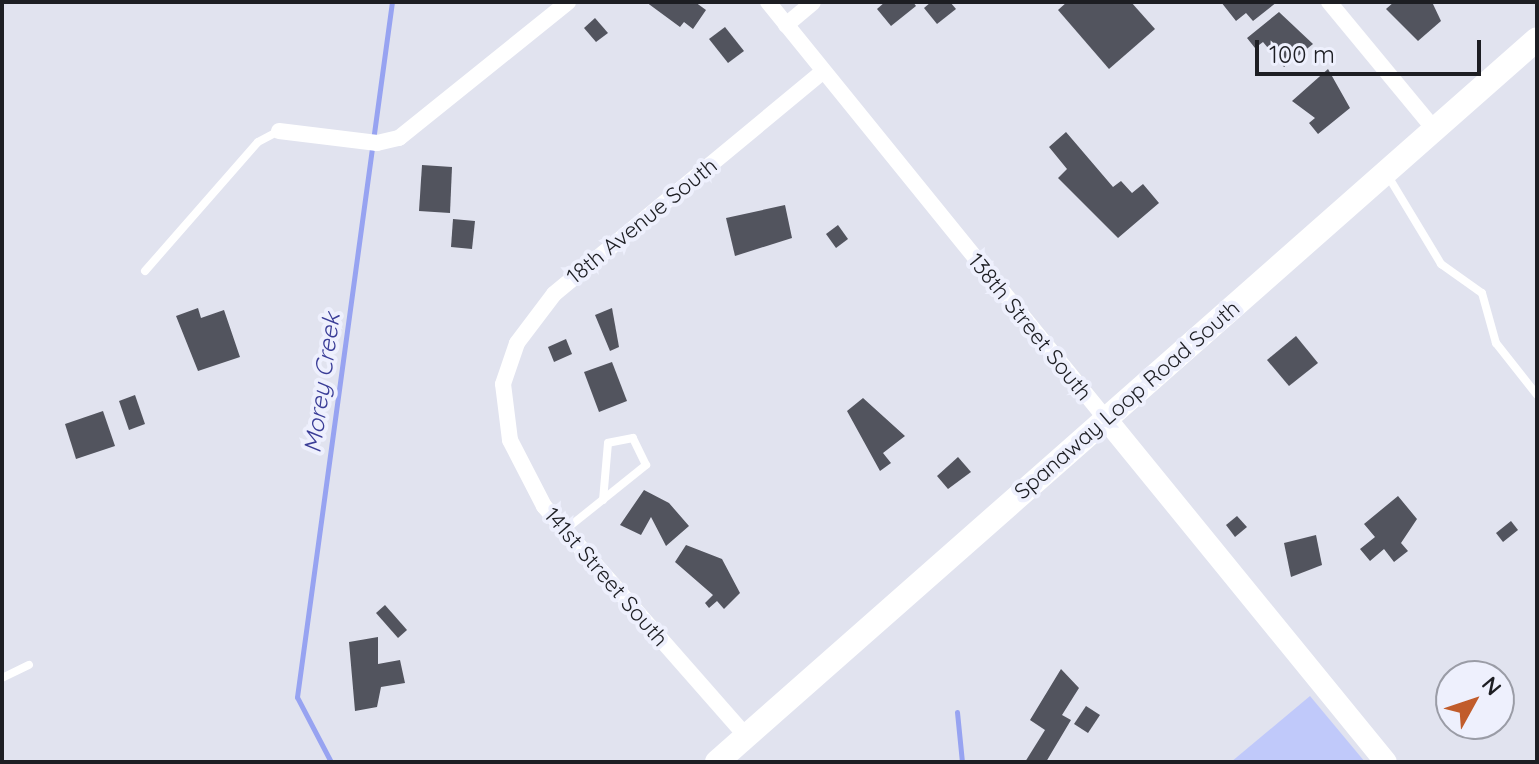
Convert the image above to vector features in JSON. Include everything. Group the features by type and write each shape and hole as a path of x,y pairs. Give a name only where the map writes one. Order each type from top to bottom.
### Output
{"main road":[{"name":"Spanaway Loop Road South","path":"717,762 1537,39"}],"street":[{"path":"279,131 377,143 399,138 568,2"},
{"name":"138th Street South","path":"768,2 1386,762"},
{"path":"786,25 813,2"},
{"path":"1329,2 1434,129"},
{"name":"18th Avenue South","path":"503,398 517,343 554,294 822,72"},
{"name":"141st Street South","path":"503,398 520,466 565,530 746,736"}],"lane":[{"path":"145,271 258,142 279,131"},
{"path":"1386,172 1441,264 1482,293 1496,343 1537,395"},
{"path":"565,530 603,500 646,465 633,438 608,443 603,500"},
{"path":"2,678 29,665"}],"shaded area":[{"path":"1310,696 1365,762 1231,762"}],"building":[{"path":"646,2 695,2 706,10 693,29 684,22 680,27"},
{"path":"885,2 913,2 916,6 891,26 877,9"},
{"path":"931,2 950,2 956,9 937,24 924,8"},
{"path":"1067,2 1131,2 1155,29 1109,69 1058,10"},
{"path":"1221,2 1277,2 1253,21 1246,13 1236,21"},
{"path":"1394,2 1432,2 1441,21 1418,41 1386,9"},
{"path":"1279,12 1313,44 1284,67 1263,42 1255,48 1247,38"},
{"path":"595,18 608,33 596,42 584,28"},
{"path":"725,27 744,51 728,63 709,39"},
{"path":"1328,69 1350,108 1318,134 1309,123 1315,118 1292,101"},
{"path":"1066,132 1113,187 1121,181 1132,193 1143,184 1159,203 1118,238 1058,178 1067,169 1049,147"},
{"path":"422,165 452,167 450,213 419,211"},
{"path":"785,205 792,238 735,256 726,218"},
{"path":"453,219 475,221 472,249 451,247"},
{"path":"838,225 848,239 836,248 826,234"},
{"path":"198,308 201,318 224,310 240,357 198,371 176,316"},
{"path":"612,308 619,347 610,351 595,315"},
{"path":"1296,336 1318,363 1289,386 1267,360"},
{"path":"566,339 572,354 554,362 548,347"},
{"path":"612,362 627,401 599,412 584,372"},
{"path":"135,395 145,424 129,430 119,401"},
{"path":"863,398 905,436 883,453 891,463 880,471 847,411"},
{"path":"103,411 115,446 76,459 65,424"},
{"path":"958,457 971,472 948,489 937,476"},
{"path":"644,490 669,503 689,526 666,546 651,517 641,535 620,525"},
{"path":"1398,496 1417,519 1401,543 1408,551 1394,562 1384,549 1370,561 1360,549 1375,537 1364,524"},
{"path":"1237,516 1247,527 1235,537 1226,525"},
{"path":"1511,521 1518,530 1503,542 1496,533"},
{"path":"1316,535 1322,565 1291,577 1284,543"},
{"path":"686,545 722,559 740,593 724,609 717,601 709,608 705,603 713,595 675,562"},
{"path":"385,605 407,630 398,638 376,613"},
{"path":"378,637 378,664 400,660 405,683 381,687 377,707 355,711 349,642"},
{"path":"1061,669 1079,688 1062,715 1071,720 1046,762 1025,762 1045,730 1030,720"},
{"path":"1086,706 1100,715 1088,733 1074,724"}],"waterway":[{"name":"Morey Creek","path":"331,762 297,697 392,2"},
{"path":"957,712 962,762"}]}
